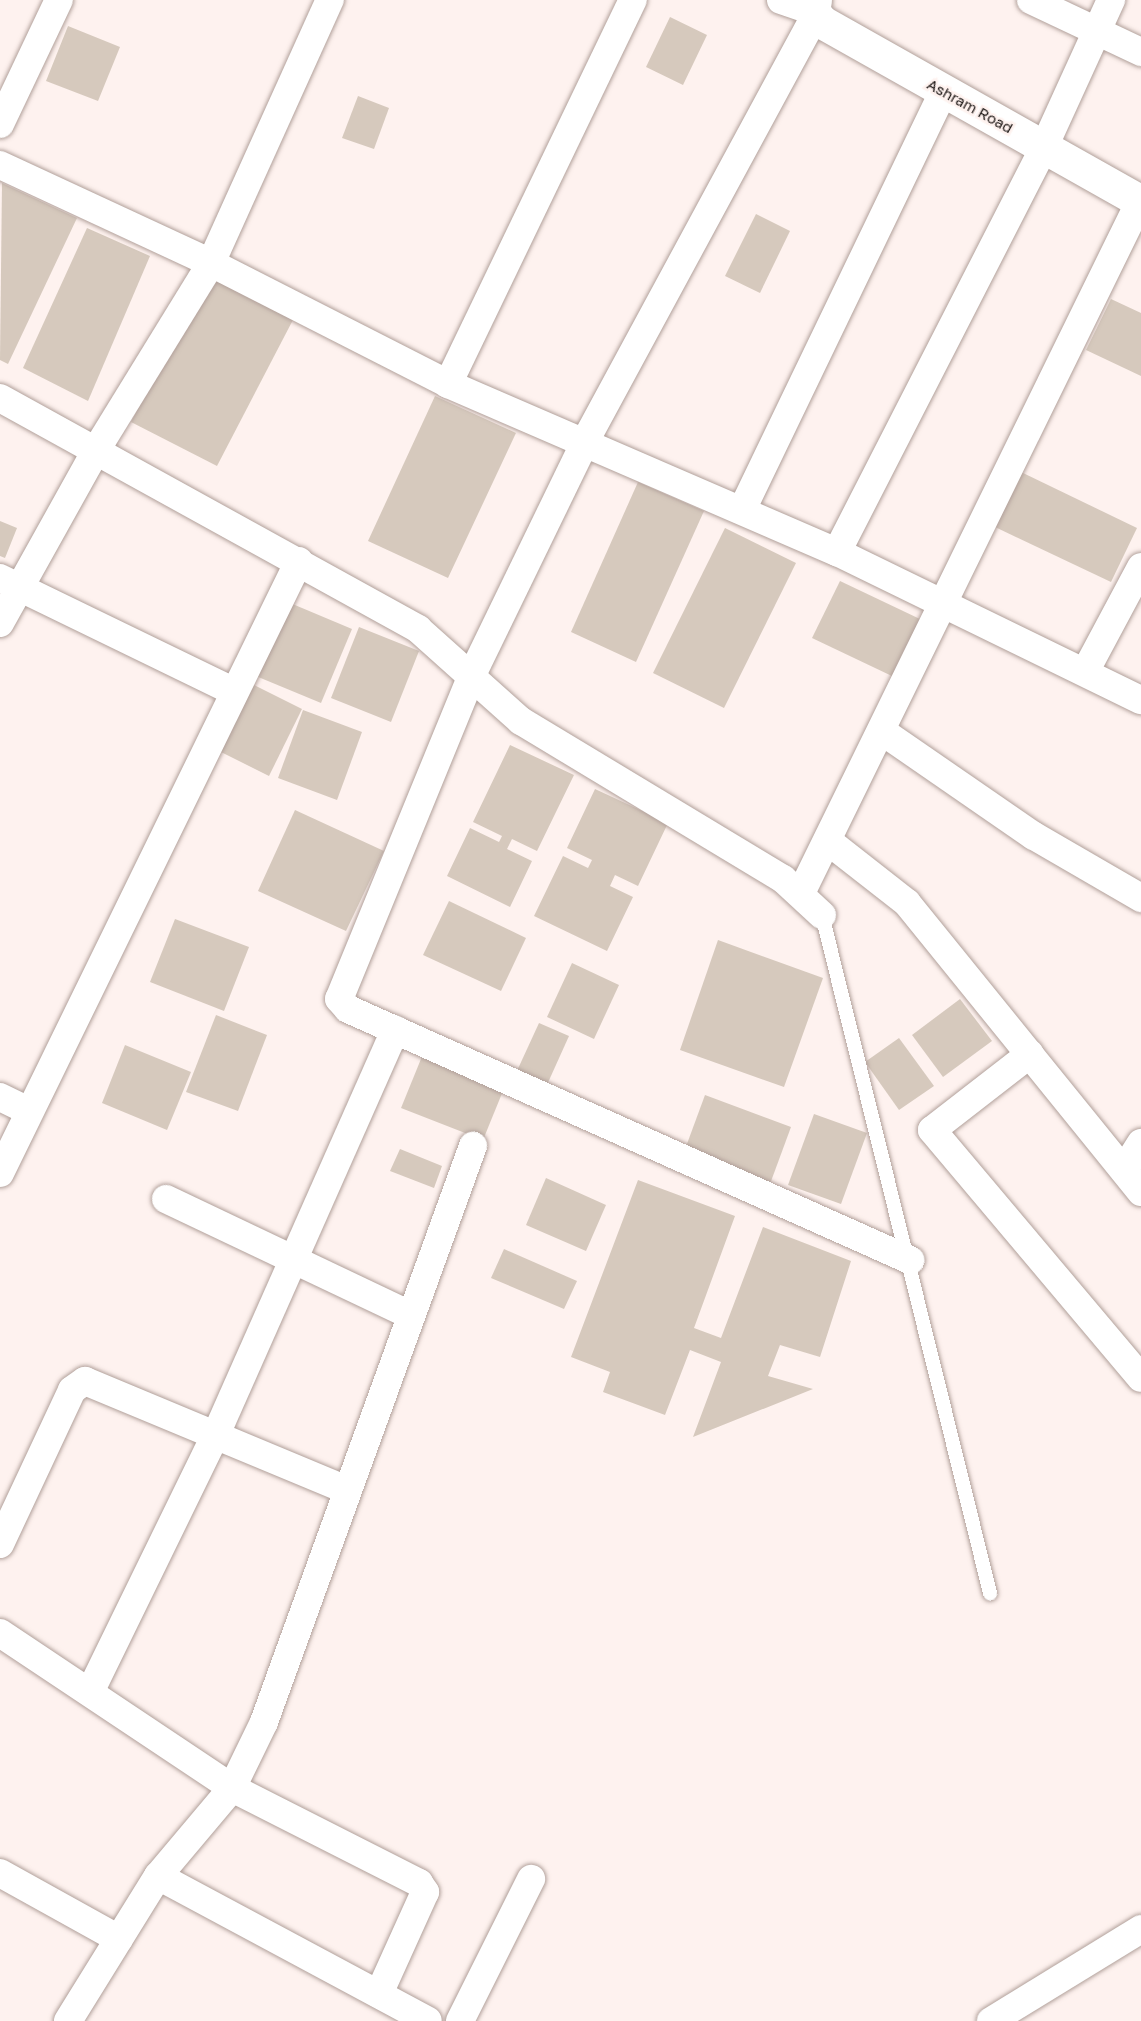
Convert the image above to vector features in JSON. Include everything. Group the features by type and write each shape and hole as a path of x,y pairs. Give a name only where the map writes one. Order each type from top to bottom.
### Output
{"street":[{"path":"0,124 59,0"},
{"path":"0,623 9,583 98,447 211,263 330,0"},
{"path":"448,384 633,0"},
{"path":"781,0 815,9 586,440 472,675 340,989 339,999 348,1009 909,1260"},
{"path":"1031,0 1141,52"},
{"path":"837,552 1044,147 1110,0"},
{"name":"Ashram Road","path":"815,9 944,91 1141,201"},
{"path":"742,510 944,91"},
{"path":"0,165 211,263 448,384 586,440 837,552 1141,700"},
{"path":"802,891 946,607 1141,201"},
{"path":"0,398 98,447 418,629 521,721 802,891 822,915"},
{"path":"0,1173 233,691 299,561"},
{"path":"1085,672 1141,567"},
{"path":"9,583 233,691"},
{"path":"884,732 1034,836 1141,898"},
{"path":"828,841 907,903 1132,1181"},
{"path":"91,1690 217,1432 289,1259 395,1030"},
{"path":"1030,1054 932,1130 1141,1378"},
{"path":"0,1097 29,1111"},
{"path":"1132,1181 1141,1143"},
{"path":"68,2021 158,1876 232,1788 264,1722 345,1490 473,1146"},
{"path":"166,1199 289,1259 410,1314"},
{"path":"0,1544 79,1383 91,1381 217,1432 345,1490"},
{"path":"0,1633 91,1690 232,1788 423,1887 379,1995"},
{"path":"0,1873 119,1939"},
{"path":"158,1876 428,2021"},
{"path":"460,2021 531,1879"},
{"path":"1007,2017 1141,1929"}],"lane":[{"path":"822,915 990,1593"}],"building":[{"path":"670,17 707,35 683,85 646,67"},
{"path":"68,26 120,47 98,101 46,81"},
{"path":"358,96 389,108 374,149 342,138"},
{"path":"2,183 77,218 8,364 0,360"},
{"path":"756,214 790,231 760,293 725,276"},
{"path":"87,228 150,256 88,401 23,368"},
{"path":"208,272 295,316 217,466 131,422"},
{"path":"1111,299 1141,313 1141,376 1086,350"},
{"path":"435,396 516,433 448,578 368,541"},
{"path":"1021,472 1137,528 1111,582 995,527"},
{"path":"638,482 704,511 636,662 571,632"},
{"path":"0,521 17,528 5,558 0,556"},
{"path":"725,528 796,563 724,708 653,673"},
{"path":"840,581 922,620 894,677 812,638"},
{"path":"283,600 352,629 321,703 251,674"},
{"path":"359,627 419,651 391,722 331,698"},
{"path":"242,679 302,709 269,776 209,746"},
{"path":"303,710 362,732 337,800 278,778"},
{"path":"510,745 574,775 537,851 512,839 507,849 532,861 510,907 447,876 470,828 499,842 502,836 473,822"},
{"path":"595,789 668,823 638,886 615,875 610,886 633,897 607,951 534,916 563,856 588,868 592,860 567,848"},
{"path":"295,810 384,851 346,931 258,891"},
{"path":"449,901 526,938 501,991 423,955"},
{"path":"175,919 249,947 224,1011 150,982"},
{"path":"718,940 823,978 784,1087 680,1050"},
{"path":"572,963 619,985 594,1039 547,1017"},
{"path":"960,999 992,1041 943,1077 912,1035"},
{"path":"216,1015 267,1035 238,1111 186,1092"},
{"path":"539,1023 569,1036 546,1087 516,1073"},
{"path":"899,1038 934,1086 899,1110 865,1062"},
{"path":"125,1045 191,1072 167,1130 102,1103"},
{"path":"423,1054 505,1086 483,1140 401,1108"},
{"path":"705,1095 791,1127 770,1184 684,1152"},
{"path":"814,1114 867,1133 841,1204 788,1185"},
{"path":"400,1149 442,1166 434,1188 390,1171"},
{"path":"546,1178 606,1205 586,1251 526,1225"},
{"path":"638,1180 735,1216 694,1328 721,1338 763,1227 851,1261 820,1357 780,1345 768,1376 813,1389 693,1437 721,1362 690,1350 665,1415 603,1392 610,1372 571,1357"},
{"path":"504,1249 577,1281 564,1309 491,1278"}]}
